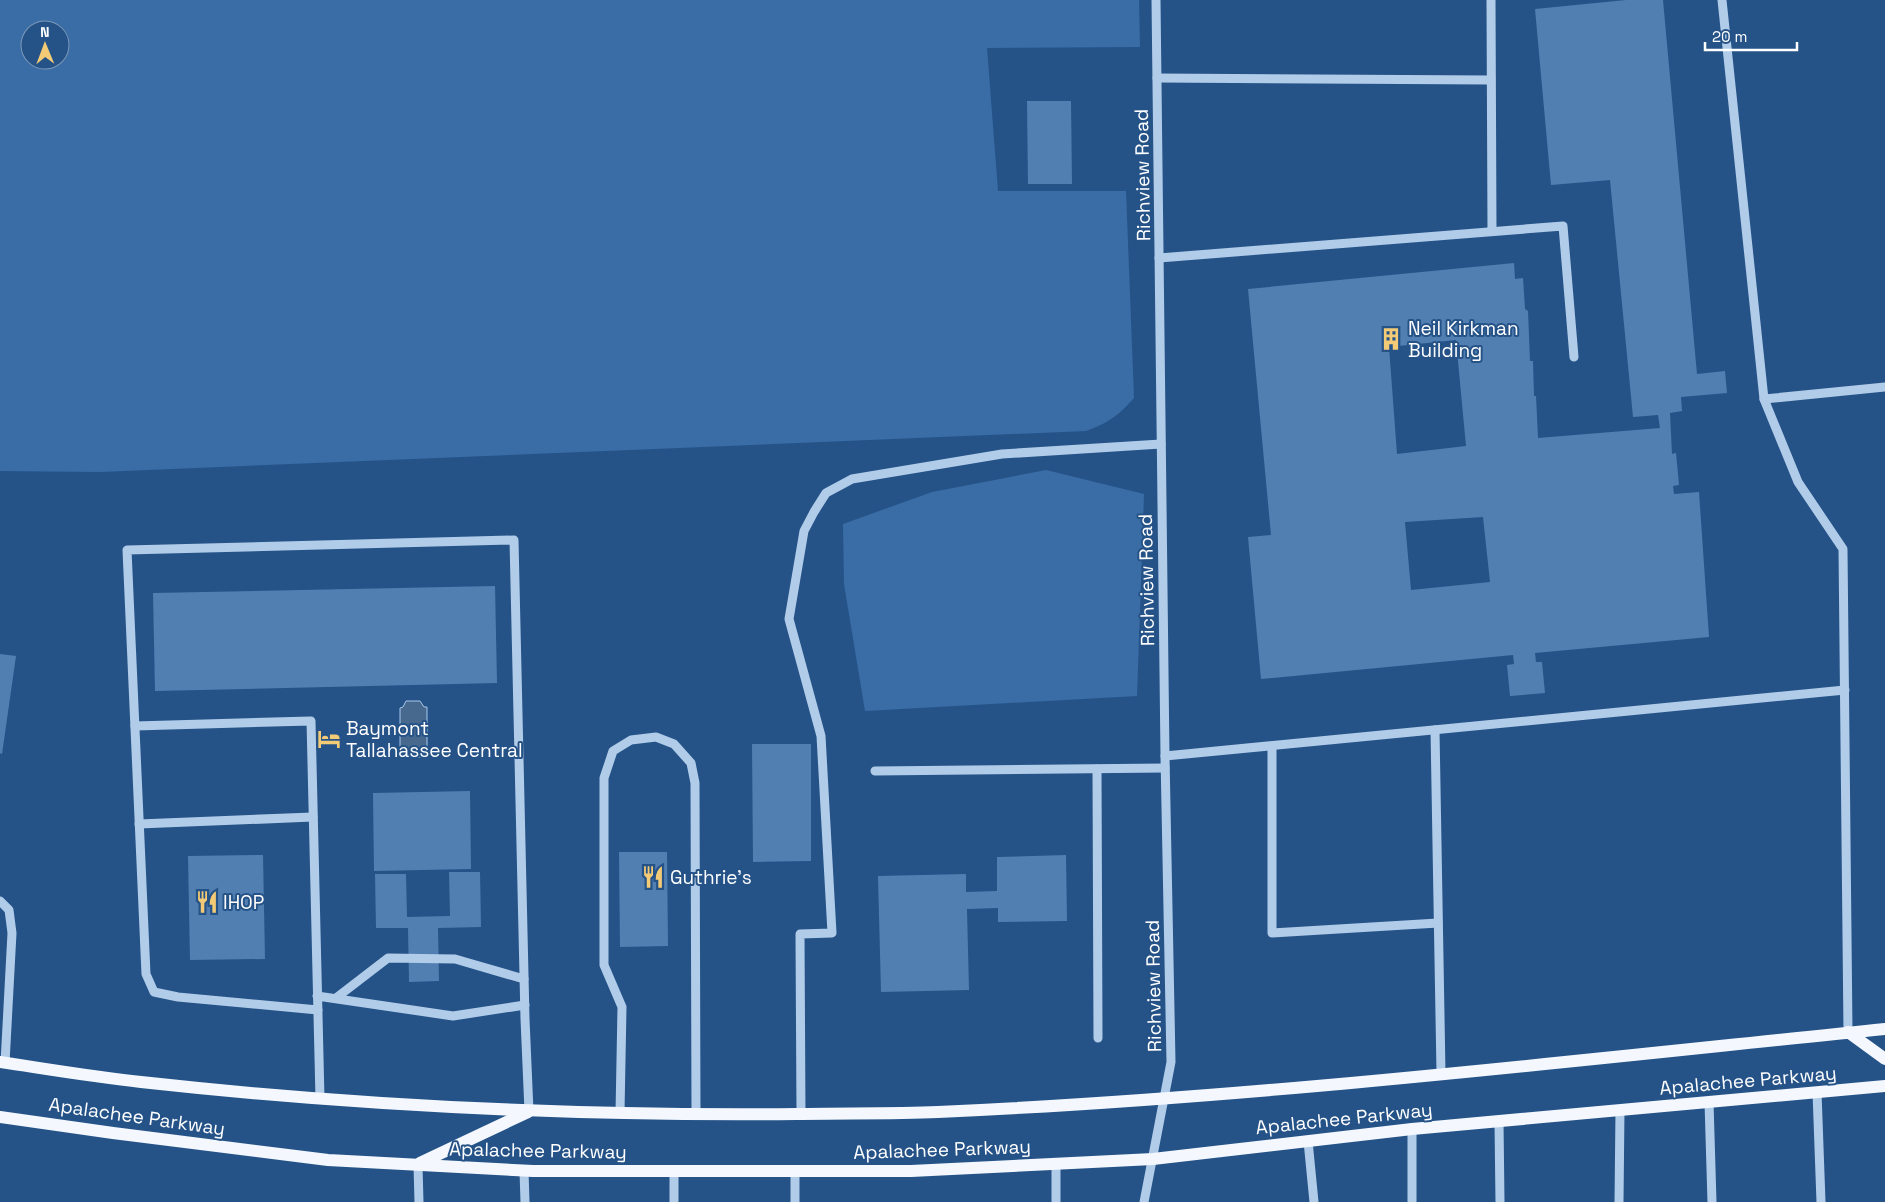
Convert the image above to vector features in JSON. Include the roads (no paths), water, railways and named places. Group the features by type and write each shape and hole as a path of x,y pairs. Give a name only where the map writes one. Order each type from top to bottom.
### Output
{"main road":[{"name":"Apalachee Parkway","path":"3,1063 144,1082 320,1099 529,1111 696,1115 932,1112 1231,1094 1885,1029"},
{"path":"1848,1032 1885,1059"},
{"name":"Apalachee Parkway","path":"0,1117 318,1159 524,1171 911,1171 1153,1159 1412,1129 1885,1086"},
{"path":"418,1164 529,1111"}],"street":[{"name":"Richview Road","path":"1144,1202 1170,1062 1156,0"},
{"path":"1490,0 1492,231"},
{"path":"1722,0 1764,399 1798,482 1843,549 1848,1032"},
{"path":"1157,78 1491,80"},
{"path":"1159,258 1563,226 1574,357"},
{"path":"1764,399 1885,387"},
{"path":"802,1114 800,934 832,933 821,736 789,619 804,532 814,512 826,493 852,479 1002,454 1161,444"},
{"path":"318,1010 178,997 154,992 146,974 127,550 514,540 524,979 529,1111"},
{"path":"1165,756 1844,690"},
{"path":"135,726 311,722 320,1099"},
{"path":"1435,730 1441,1073"},
{"path":"620,1113 622,1007 604,966 604,778 613,751 631,740 656,737 674,744 690,763 695,783 696,1115"},
{"path":"1272,746 1272,933 1438,923"},
{"path":"875,771 1165,768"},
{"path":"1097,769 1098,1038"},
{"path":"140,824 314,817"},
{"path":"0,901 9,910 12,933 3,1063"},
{"path":"336,998 388,958 455,959 524,979"},
{"path":"318,996 453,1016 525,1005"},
{"path":"1817,1092 1821,1202"},
{"path":"1709,1102 1712,1202"},
{"path":"1619,1202 1620,1110"},
{"path":"1499,1121 1500,1202"},
{"path":"1412,1129 1412,1202"},
{"path":"1308,1141 1314,1202"},
{"path":"1056,1163 1056,1202"},
{"path":"418,1164 419,1202"},
{"path":"524,1171 524,1202"},
{"path":"674,1171 674,1202"},
{"path":"795,1171 796,1202"}],"place":[{"name":"Neil Kirkman Building","path":"1391,339"},
{"name":"Baymont Tallahassee Central","path":"329,739"},
{"name":"Guthrie's","path":"653,877"},
{"name":"IHOP","path":"207,902"}]}
